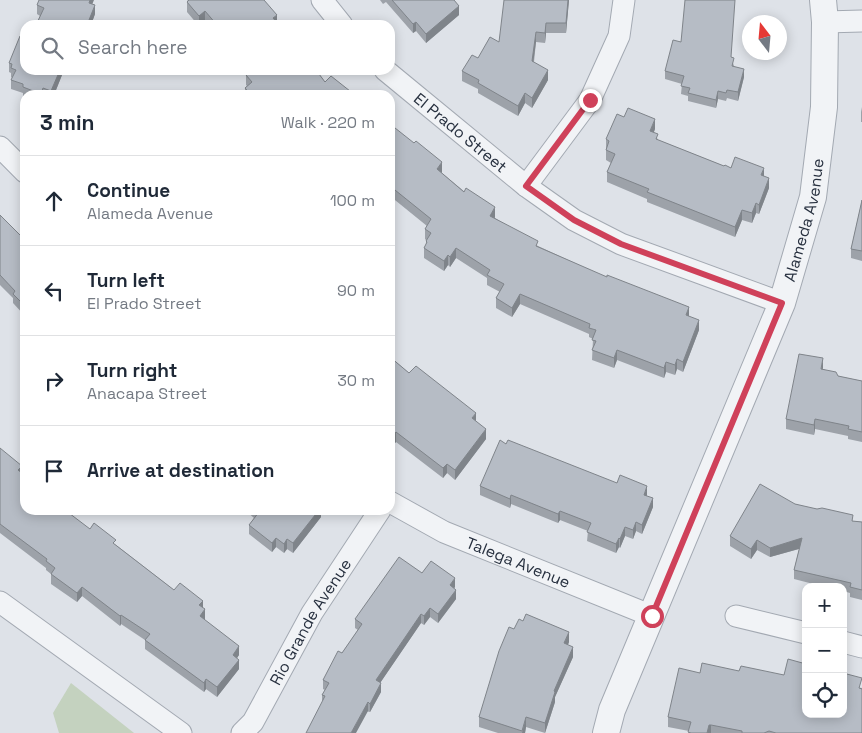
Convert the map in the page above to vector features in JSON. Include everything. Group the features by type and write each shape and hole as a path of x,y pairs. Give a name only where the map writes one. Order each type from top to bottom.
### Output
{"street":[{"path":"322,0 338,20"},
{"path":"526,186 590,100 619,36 624,0"},
{"path":"824,11 862,21"},
{"name":"Alameda Avenue","path":"606,733 612,710 782,303 813,197 824,107 824,11"},
{"name":"El Prado Street","path":"391,75 526,186 574,220 621,244 782,303"},
{"path":"0,147 20,167"},
{"name":"Talega Avenue","path":"395,505 444,532 652,616"},
{"name":"Rio Grande Avenue","path":"242,733 253,722 312,614 377,515"},
{"path":"0,602 181,733"},
{"path":"736,616 802,632"},
{"path":"847,643 862,647"}],"green space":[{"path":"71,683 134,733 59,733 53,713"}],"building":[{"path":"39,0 90,0 89,3 95,5 89,20 38,20 44,8 37,5"},
{"path":"189,0 264,0 277,15 273,18 275,20 213,20 205,11 199,16 187,2"},
{"path":"392,0 454,0 459,6 426,34 416,22 413,24"},
{"path":"504,0 568,0 566,23 546,23 545,33 536,32 532,61 548,70 532,98 525,93 518,106 478,83 479,80 462,71 472,55 478,58 490,37 499,42"},
{"path":"685,0 735,0 731,57 734,58 732,66 744,69 738,92 727,90 726,93 718,91 716,100 688,93 690,88 681,86 684,76 665,71 673,40 681,42"},
{"path":"20,36 20,75 58,75 51,90 43,88 42,90 31,90 23,87 23,84 11,80 16,70 11,68 12,64 9,63"},
{"path":"246,75 320,75 325,82 331,76 349,90 247,90 245,88 252,82"},
{"path":"628,108 655,119 650,131 658,134 656,139 731,168 735,157 764,168 761,175 769,178 759,205 756,203 752,213 742,210 735,227 647,192 649,189 607,172 615,154 606,150 609,141 606,139 617,114 624,117"},
{"path":"395,128 414,143 416,141 442,162 437,169 464,192 466,188 495,207 490,216 538,241 536,246 607,277 607,275 689,307 686,315 699,320 683,362 677,359 675,365 666,362 664,368 617,350 614,358 592,350 596,341 592,340 596,330 589,328 590,324 520,294 512,308 496,298 504,284 487,275 490,270 456,248 450,257 448,255 444,261 424,248 431,233 425,229 431,219 395,190"},
{"path":"862,200 862,251 851,249"},
{"path":"0,215 20,235 20,301 13,294 15,291 0,275"},
{"path":"799,354 823,358 821,369 836,372 838,376 862,381 862,432 848,429 849,426 815,419 814,425 786,419"},
{"path":"395,361 409,373 416,366 476,413 472,418 486,429 455,470 447,464 443,468 396,432"},
{"path":"500,440 506,444 508,440 617,483 620,475 647,486 644,495 653,498 642,525 636,522 633,530 625,527 616,544 587,532 591,523 560,511 558,514 511,495 510,499 480,486"},
{"path":"0,448 20,464 18,470 20,472 20,515 72,515 90,529 94,523 116,540 113,543 174,590 180,583 203,601 199,605 205,609 200,616 239,646 233,655 239,660 217,687 206,679 204,683 145,640 150,634 120,616 82,587 77,593 51,574 55,568 46,561 47,559 0,524"},
{"path":"760,484 795,504 853,515 852,521 862,522 862,590 850,587 851,583 794,570 802,538 770,548 757,540 751,549 730,536"},
{"path":"257,515 315,515 293,543 287,539 284,544 276,538 272,543 249,525"},
{"path":"399,557 422,573 431,561 455,578 450,585 456,590 438,614 430,608 424,616 421,614 376,680 381,683 351,733 306,733 325,696 322,695 329,683 323,680 338,651 342,653 362,624 355,619"},
{"path":"526,614 569,632 564,643 573,647 554,691 545,723 526,717 522,731 479,717 499,651 509,627 514,629 519,619 523,621"},
{"path":"788,659 802,663 802,718 847,718 847,674 862,678 859,688 862,689 862,733 776,733 769,731 764,733 742,733 742,731 709,725 707,733 691,733 688,732 691,722 668,717 679,668 700,673 702,663 739,671 741,666 784,675"}],"route":[{"path":"590,100 526,186 574,220 621,244 782,303 652,616"}]}
